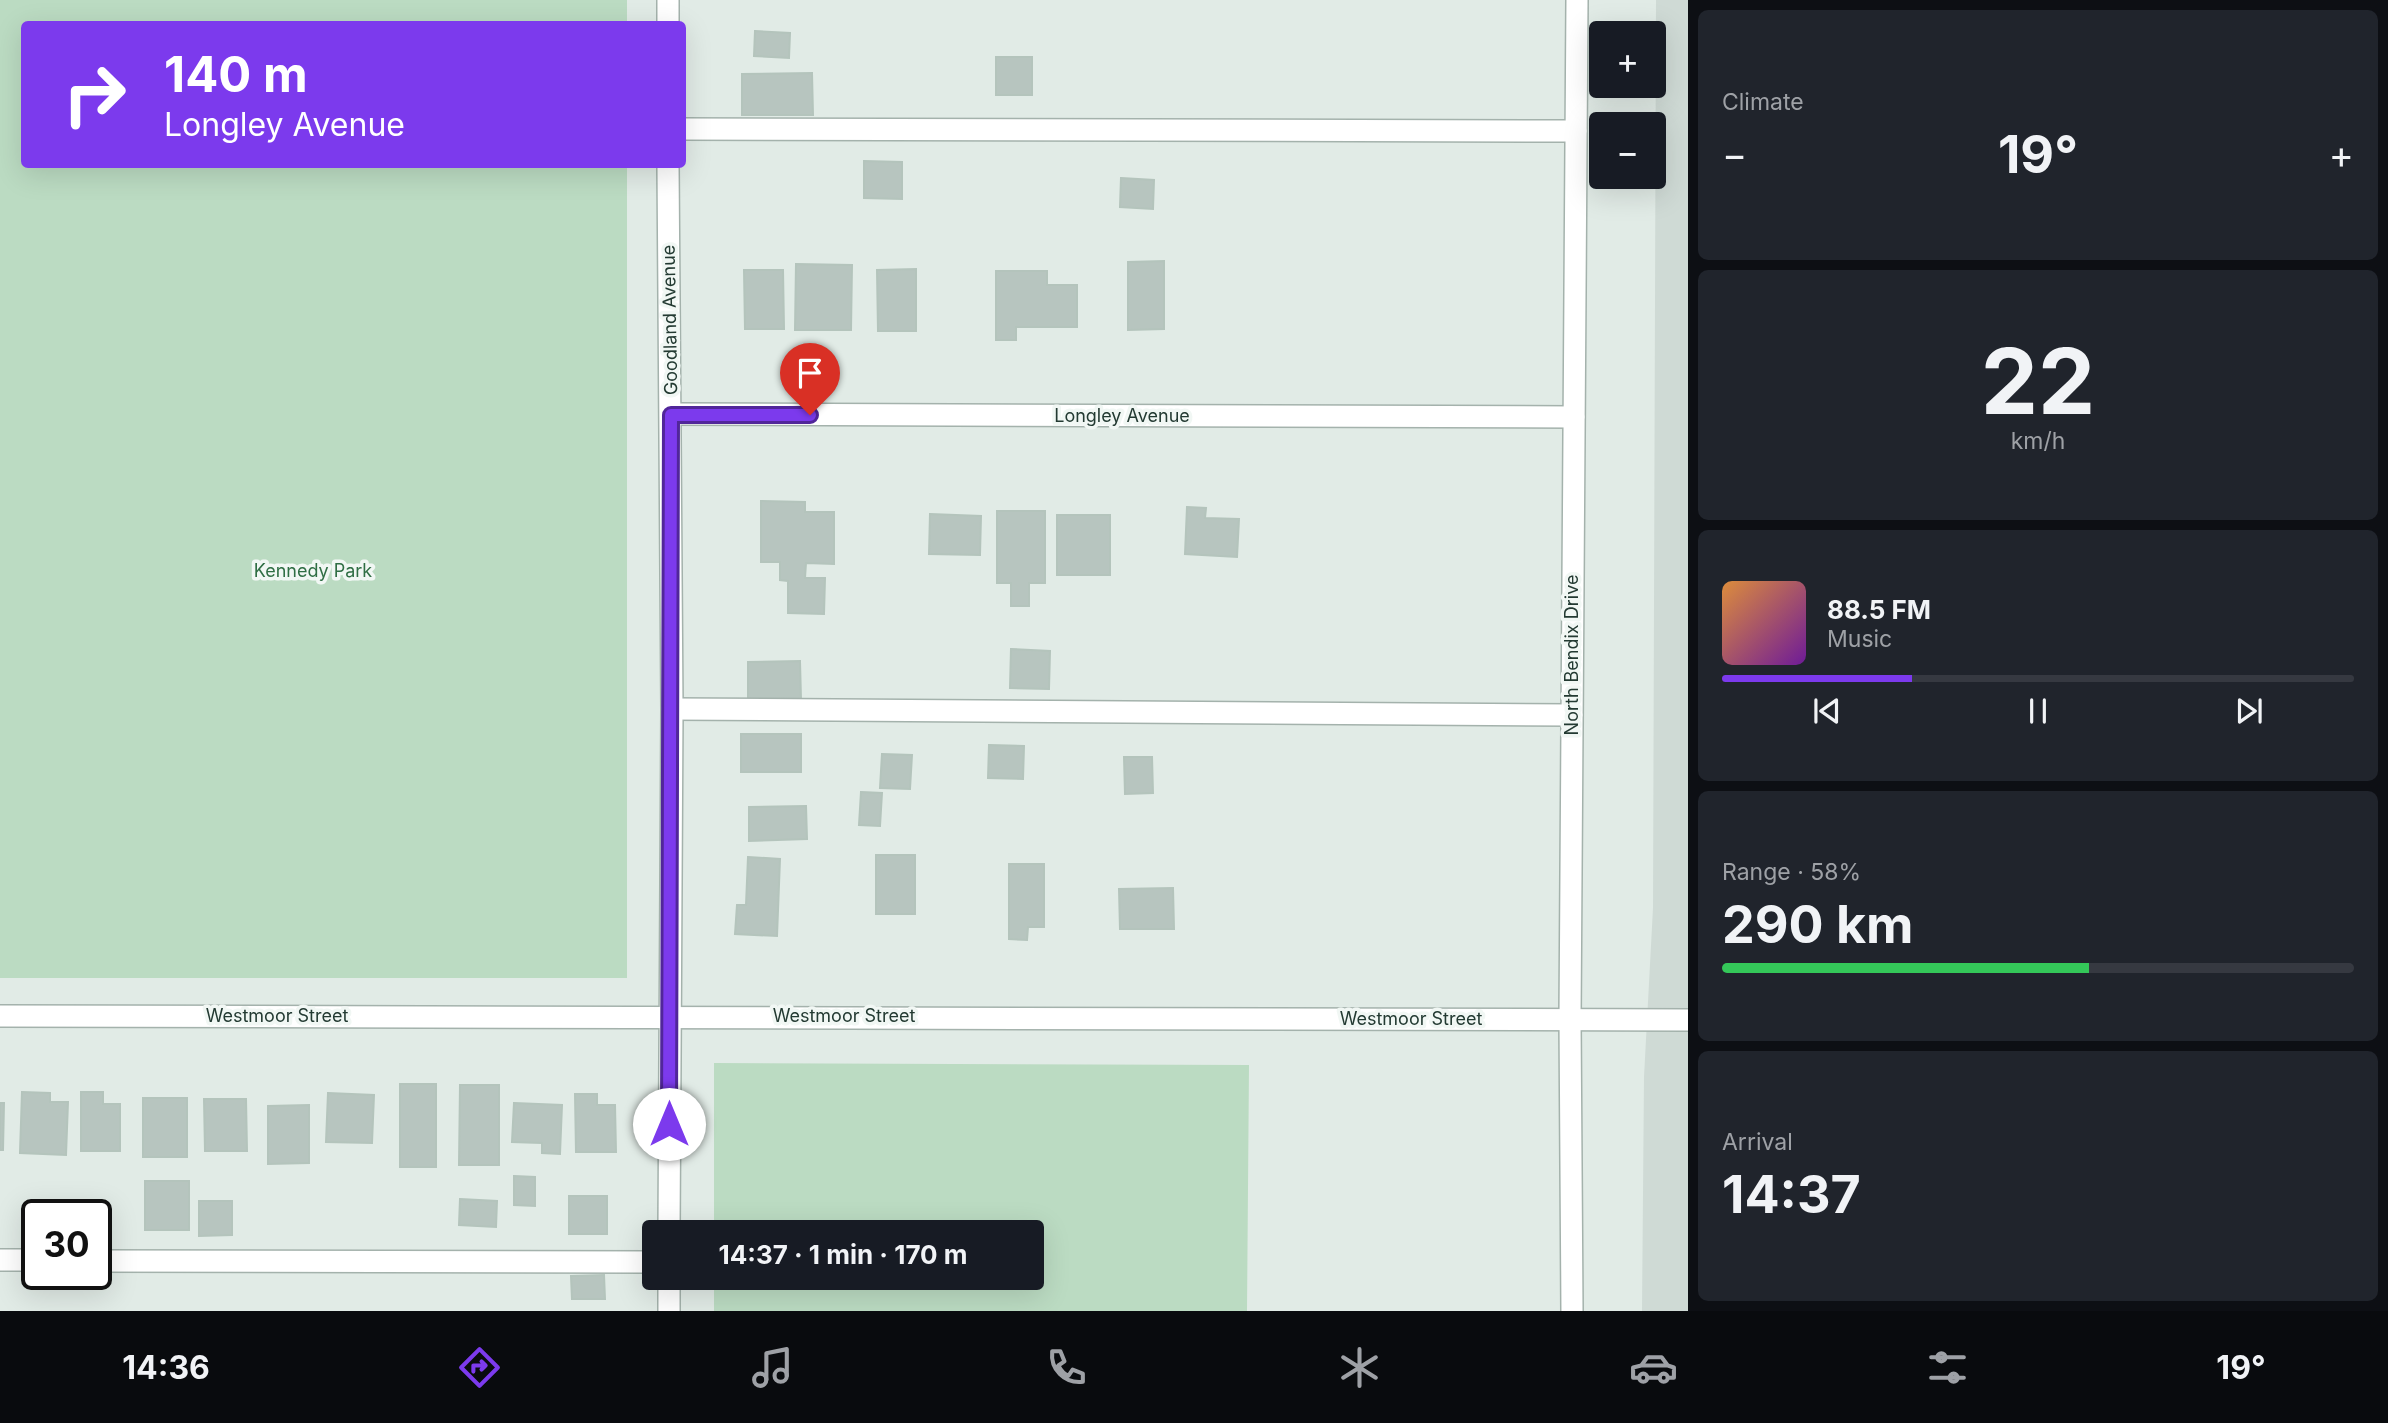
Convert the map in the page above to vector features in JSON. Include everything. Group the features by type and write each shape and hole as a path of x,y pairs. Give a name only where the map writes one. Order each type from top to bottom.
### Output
{"street":[{"path":"668,0 668,21"},
{"name":"North Bendix Drive","path":"1572,1311 1570,1019 1577,0"},
{"path":"686,129 1576,131"},
{"name":"Goodland Avenue","path":"668,168 672,709 669,1220"},
{"name":"Longley Avenue","path":"671,415 1574,417"},
{"path":"672,709 1572,715"},
{"name":"Westmoor Street","path":"0,1016 1688,1020"},
{"path":"0,1260 21,1260"},
{"path":"112,1261 642,1262"},
{"path":"669,1290 669,1311"}],"shaded area":[{"path":"1656,0 1688,0 1688,1311 1642,1311 1644,1077 1653,908 1655,189 1666,189 1666,112 1656,112 1656,98 1666,98 1666,21 1656,21"}],"green space":[{"name":"Kennedy Park","path":"0,0 627,0 627,21 21,21 21,168 627,168 627,978 0,978"},
{"path":"714,1063 1249,1065 1247,1311 714,1311 714,1290 1044,1290 1044,1220 714,1220"}],"building":[{"path":"755,31 790,33 789,58 754,56"},
{"path":"996,57 1032,57 1032,95 996,95"},
{"path":"812,73 813,115 742,115 742,74"},
{"path":"864,161 902,162 902,199 864,198"},
{"path":"1121,178 1154,180 1153,209 1120,207"},
{"path":"1164,261 1164,329 1128,330 1128,262"},
{"path":"796,264 852,265 851,330 795,330"},
{"path":"916,269 916,331 878,331 877,270"},
{"path":"744,270 783,270 784,329 745,329"},
{"path":"996,271 1047,271 1047,285 1077,285 1077,327 1016,327 1016,340 996,340"},
{"path":"761,501 805,502 805,512 834,512 834,564 806,563 805,578 825,578 824,614 788,613 788,581 780,580 780,562 761,562"},
{"path":"1187,507 1206,508 1205,518 1239,519 1237,557 1185,554"},
{"path":"997,511 1045,511 1045,583 1029,583 1029,606 1011,606 1011,583 997,583"},
{"path":"930,514 981,516 980,555 929,554"},
{"path":"1057,515 1110,515 1110,575 1057,575"},
{"path":"1011,649 1050,651 1049,689 1010,688"},
{"path":"800,661 801,699 748,700 748,662"},
{"path":"741,734 801,734 801,772 741,772"},
{"path":"989,745 1024,746 1023,779 988,778"},
{"path":"882,754 912,755 910,789 880,788"},
{"path":"1124,757 1152,757 1153,793 1125,794"},
{"path":"861,792 882,793 880,826 859,825"},
{"path":"806,806 807,839 749,841 749,807"},
{"path":"876,855 915,855 915,914 876,914"},
{"path":"748,857 780,859 777,936 735,934 737,905 746,905"},
{"path":"1009,864 1044,864 1044,927 1028,927 1027,940 1009,939"},
{"path":"1173,888 1174,929 1120,929 1119,889"},
{"path":"400,1084 436,1084 436,1167 400,1167"},
{"path":"460,1085 499,1085 499,1165 459,1165"},
{"path":"22,1092 50,1093 50,1102 68,1102 66,1155 20,1153"},
{"path":"81,1092 103,1092 103,1104 120,1104 120,1151 81,1151"},
{"path":"328,1093 374,1095 372,1143 326,1142"},
{"path":"575,1094 597,1094 597,1105 615,1105 616,1152 576,1152"},
{"path":"143,1098 187,1098 187,1157 143,1157"},
{"path":"204,1099 246,1099 247,1151 205,1151"},
{"path":"0,1103 4,1103 3,1150 0,1150"},
{"path":"514,1103 562,1105 560,1154 542,1153 542,1143 512,1142"},
{"path":"309,1105 309,1163 268,1164 268,1106"},
{"path":"514,1176 535,1177 535,1206 514,1205"},
{"path":"145,1181 189,1181 189,1230 145,1230"},
{"path":"569,1196 607,1196 607,1234 569,1234"},
{"path":"460,1199 497,1201 496,1227 459,1225"},
{"path":"199,1201 232,1201 232,1235 199,1236"},
{"path":"604,1275 605,1299 572,1299 571,1276"}],"route":[{"path":"669,1124 671,415 810,415"}]}
